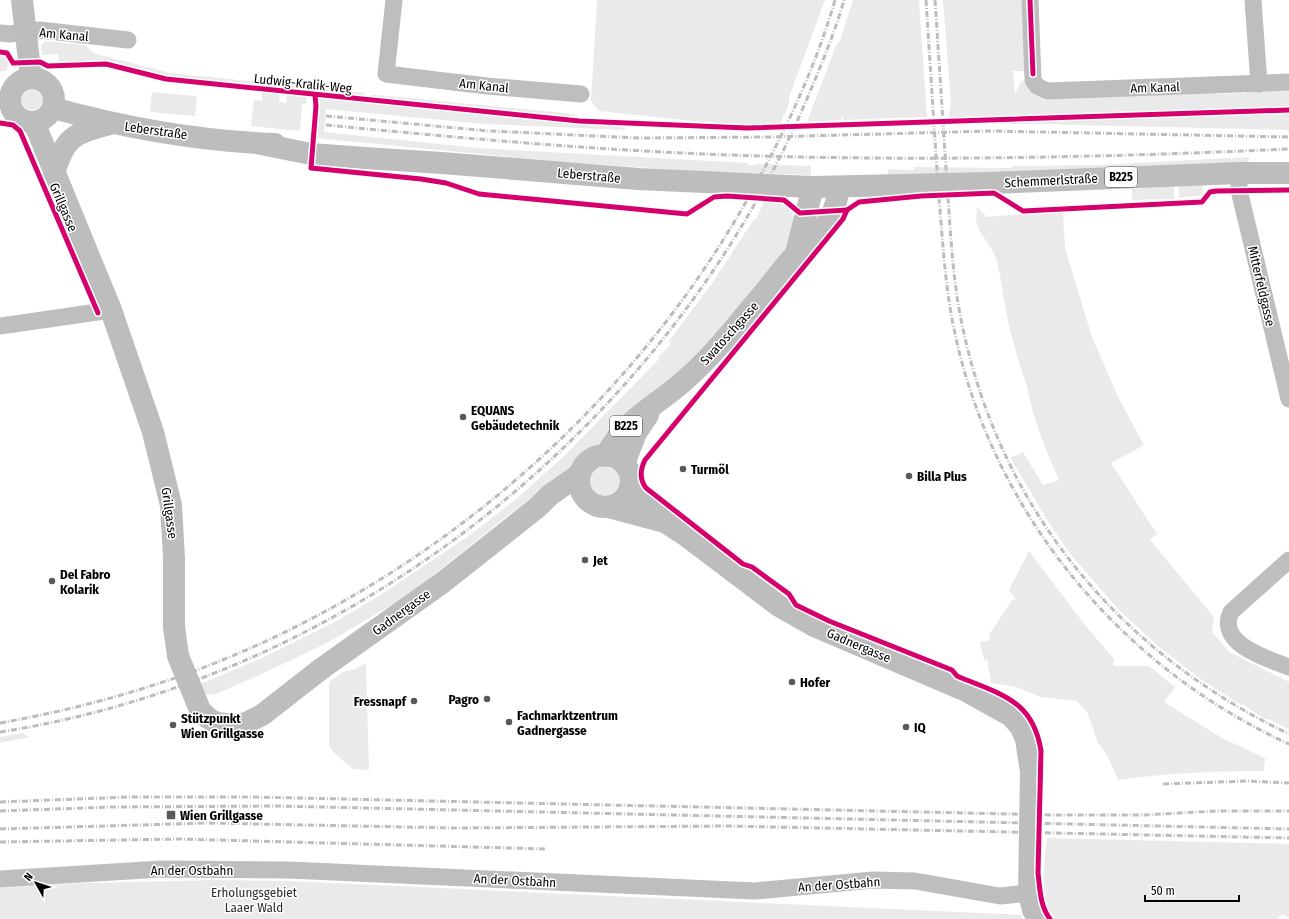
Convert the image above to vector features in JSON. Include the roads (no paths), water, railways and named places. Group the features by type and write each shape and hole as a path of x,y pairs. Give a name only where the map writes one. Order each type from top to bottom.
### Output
{"main road":[{"path":"22,0 30,78"},
{"path":"30,78 40,79 48,85 54,98 53,108 45,118 34,122 20,118 6,108 14,88 19,82 30,78"},
{"name":"Leberstraße","path":"53,108 111,124 261,144 311,154 638,179 812,186"},
{"name":"Grillgasse","path":"34,122 111,310 153,432 171,505 174,558 174,627 178,656 190,688 200,710 208,718 217,723 234,725 246,723 262,714"},
{"path":"54,173 62,150 70,140 82,133 111,124"},
{"name":"Schemmerlstraße","path":"812,186 839,187 990,183 1239,173 1289,173"},
{"name":"Swatoschgasse","path":"796,253 812,186"},
{"name":"Swatoschgasse","path":"615,460 614,441 625,427 634,419 654,406 688,377 729,335 796,253 816,237 828,221 833,211 839,187"},
{"path":"590,460 615,460 630,476 630,487 622,500 609,507 596,506 585,498 579,484 580,474 584,466 590,460"},
{"name":"Gadnergasse","path":"262,714 321,669 442,583 538,507 550,495 580,474"},
{"name":"Gadnergasse","path":"630,487 665,522 691,539 779,606 807,622 966,692 1004,711 1016,721 1028,744 1031,772 1029,883 1033,910 1038,919"},
{"name":"Gadnergasse","path":"538,507 564,500 585,498"},
{"name":"Gadnergasse","path":"609,507 665,522"}],"street":[{"name":"Am Kanal","path":"394,0 386,74 487,86 582,94"},
{"name":"Am Kanal","path":"1030,0 1033,80 1037,86 1047,91 1289,82"},
{"path":"1253,0 1259,84"},
{"name":"Am Kanal","path":"0,33 10,34 40,30 128,40"},
{"name":"Mitterfeldgasse","path":"1239,173 1239,190 1289,399"},
{"path":"0,326 111,310"},
{"path":"1289,560 1236,608 1228,619 1230,632 1240,643 1257,655 1289,666"},
{"name":"An der Ostbahn","path":"0,879 161,869 289,870 755,891 873,880 915,881 1000,896 1029,883"}],"railway":[{"path":"0,723 75,707 149,687 197,670 284,633 367,587 446,535 520,476 589,410 652,339 708,263 757,182 791,116 820,47 835,0"},
{"path":"0,732 131,702 256,655 375,593 486,516 586,426 674,325 749,214 809,94 832,36 844,0"},
{"path":"926,0 938,186 949,302 969,388 995,453 1028,515 1069,572 1116,624 1168,671 1226,711 1289,744"},
{"path":"935,0 950,231 959,309 976,379 1001,445 1033,506 1072,562 1117,614 1169,659 1226,700 1289,734"},
{"path":"326,116 489,131 640,138 769,137 991,131 1289,137"},
{"path":"326,125 597,148 761,156 959,158 1157,154 1289,149"},
{"path":"1163,784 1247,781 1289,783"},
{"path":"0,802 129,797 253,797 1056,815 1143,815 1216,811 1289,811"},
{"path":"0,811 112,807 278,806 1289,829"},
{"path":"0,829 208,823 455,828 728,826 1289,838"},
{"path":"0,842 180,839 547,849"}],"place":[{"name":"EQUANS Gebäudetechnik","path":"463,417"},
{"name":"Turmöl","path":"683,469"},
{"name":"Billa Plus","path":"909,476"},
{"name":"Jet","path":"585,560"},
{"name":"Del Fabro Kolarik","path":"52,581"},
{"name":"Hofer","path":"792,682"},
{"name":"Pagro","path":"487,699"},
{"name":"Fressnapf","path":"414,701"},
{"name":"Fachmarktzentrum Gadnergasse","path":"509,722"},
{"name":"Stützpunkt Wien Grillgasse","path":"173,725"},
{"name":"IQ","path":"906,727"},
{"name":"Wien Grillgasse","path":"171,815"}],"park label":[{"name":"Erholungsgebiet Laaer Wald","path":"254,900"}]}
